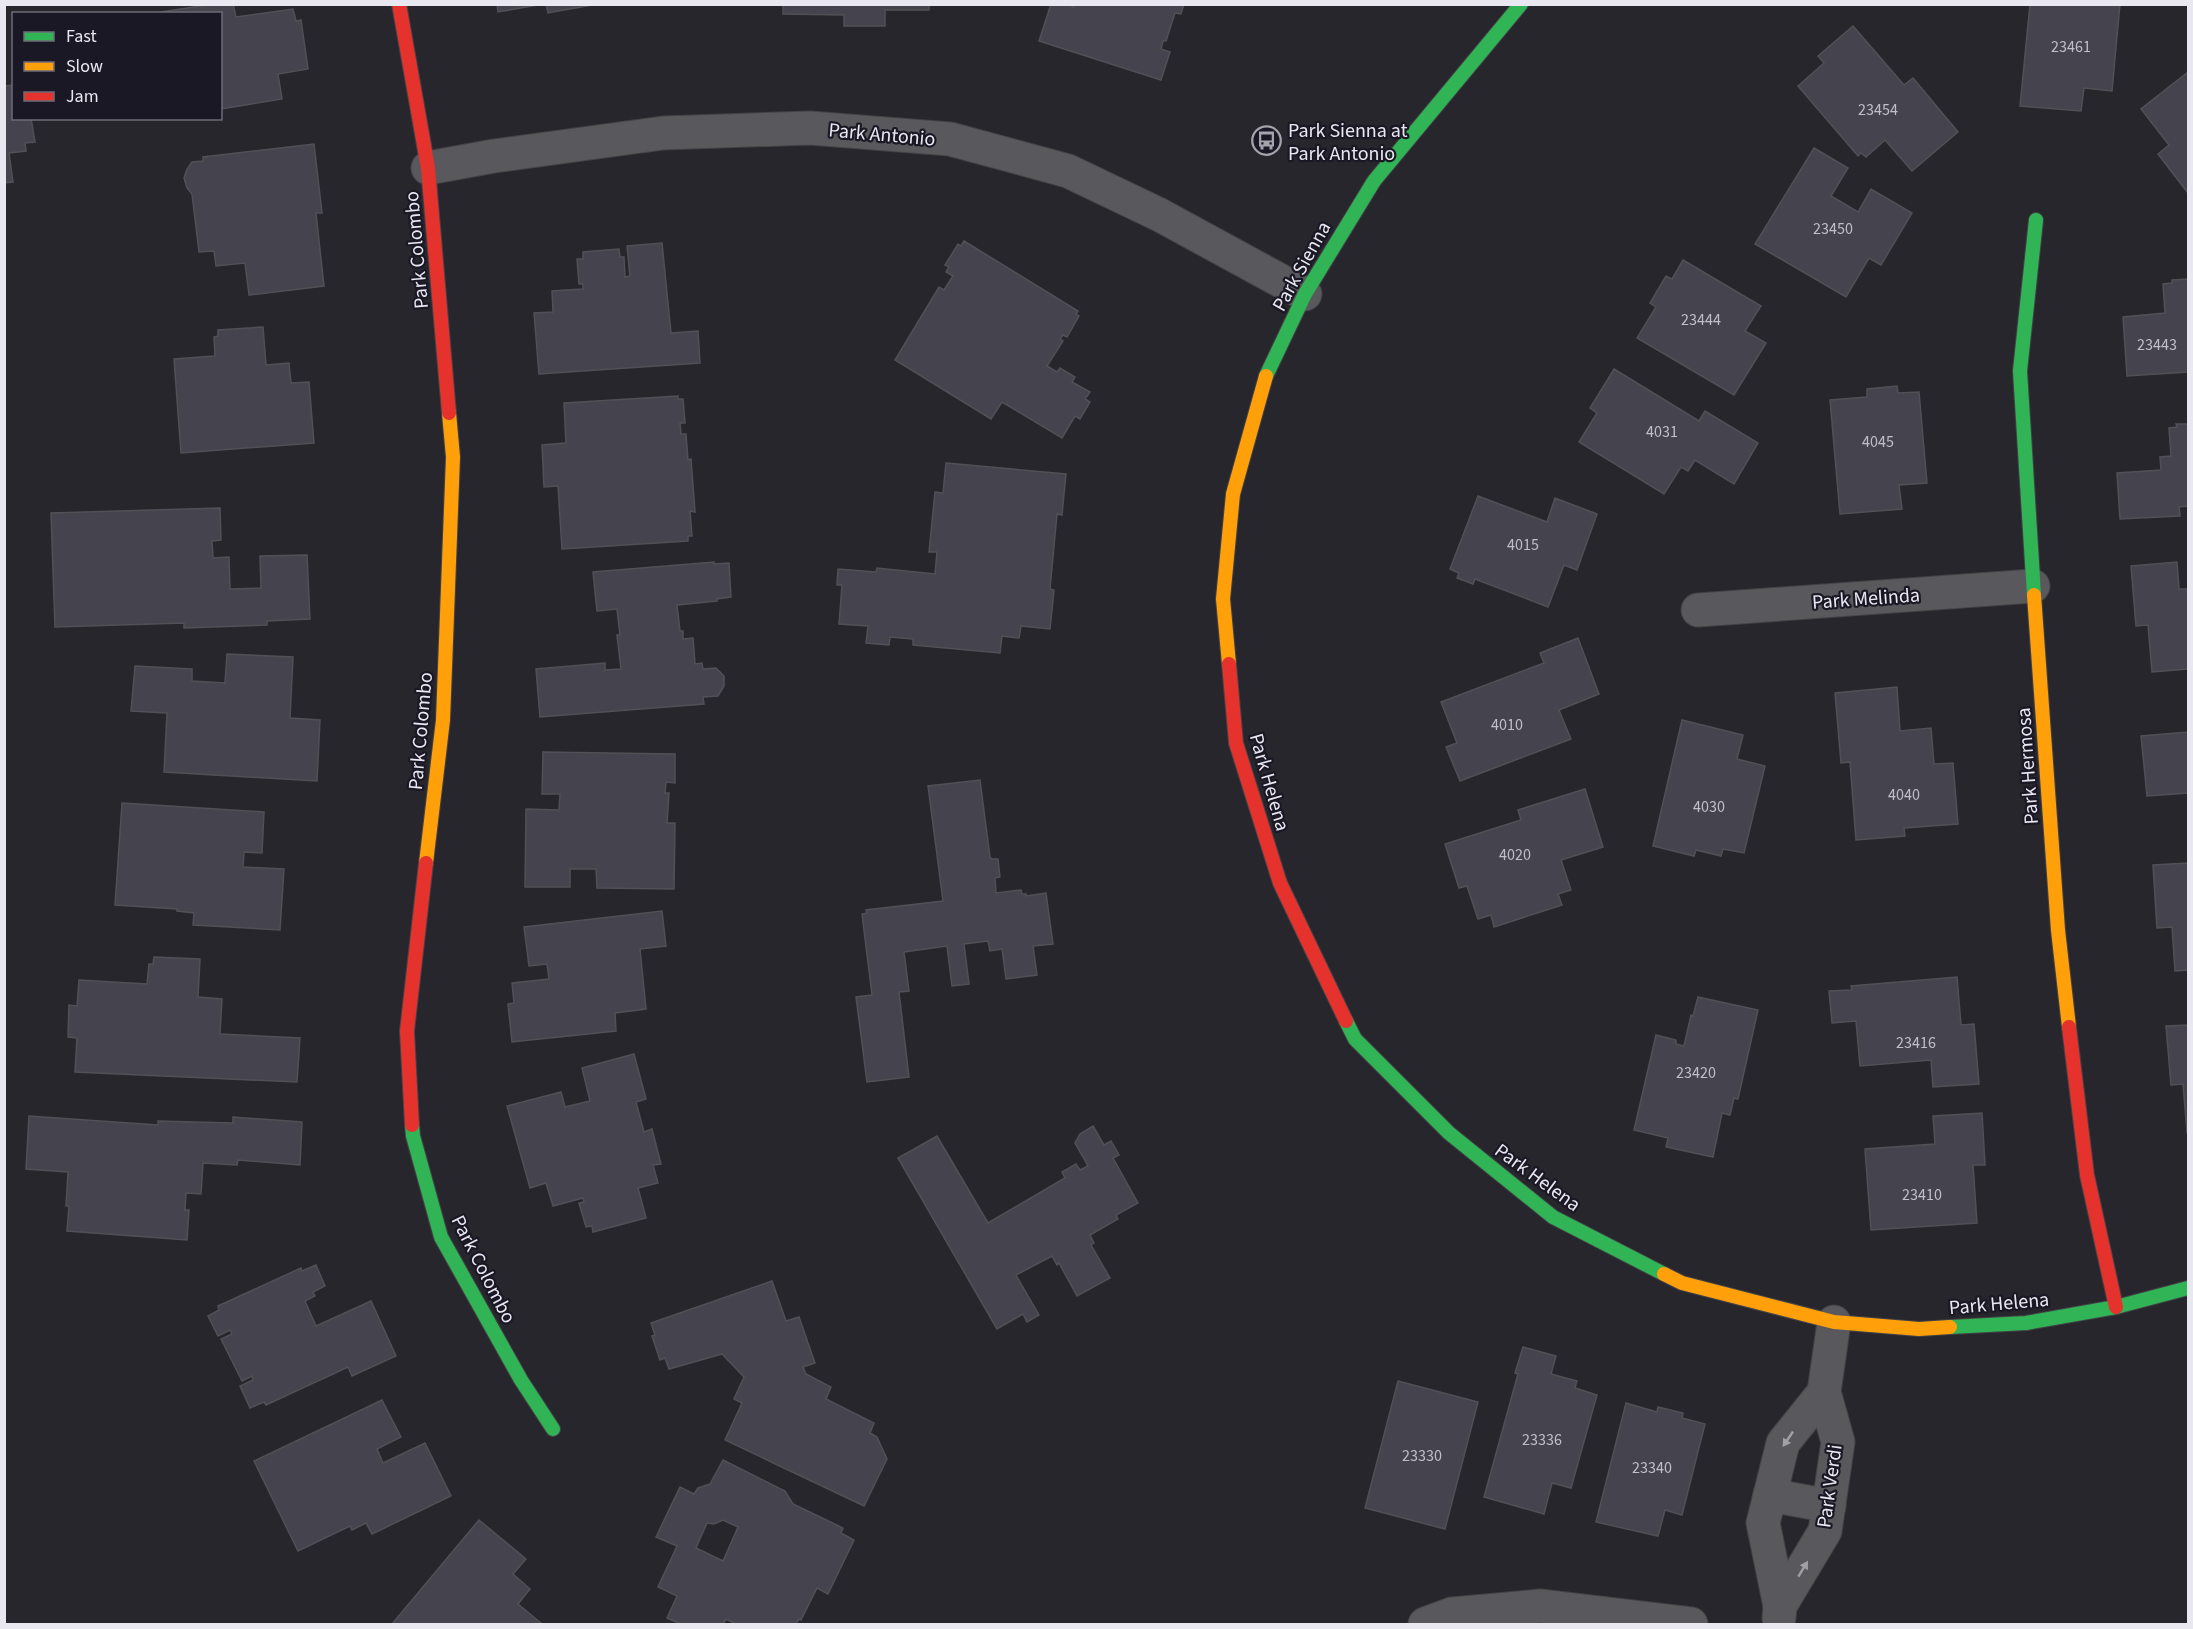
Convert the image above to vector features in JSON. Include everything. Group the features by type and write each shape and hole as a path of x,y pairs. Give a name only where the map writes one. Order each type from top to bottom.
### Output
{"street":[{"name":"Park Colombo","path":"399,4 428,168 453,457 443,720 407,1031 413,1136 441,1237 520,1380 553,1429"},
{"name":"Park Sienna","path":"1223,599 1233,494 1264,380 1305,294 1374,181 1521,4"},
{"name":"Park Antonio","path":"428,168 494,156 663,133 810,128 950,139 1068,171 1160,215 1305,294"},
{"name":"Park Hermosa","path":"2036,219 2020,371 2058,930 2087,1175 2116,1307"},
{"name":"Park Melinda","path":"1698,610 2033,586"},
{"name":"Park Helena","path":"1223,599 1236,743 1280,883 1355,1039 1449,1134 1553,1217 1682,1283 1834,1322 1920,1329 2026,1323 2116,1307 2188,1288"},
{"name":"Park Verdi","path":"1779,1616 1825,1532 1838,1442 1824,1392 1834,1322"},
{"name":"Park Verdi","path":"1779,1616 1763,1523 1783,1443 1824,1392"},
{"path":"1770,1495 1829,1506"},
{"path":"1425,1624 1452,1614 1540,1606 1691,1624"}],"building":[{"path":"213,4 233,4 236,17 293,9 296,21 301,20 308,69 278,74 282,99 222,109 222,12 161,12"},
{"path":"497,4 544,4 498,12"},
{"path":"546,4 598,4 548,13"},
{"path":"783,4 929,4 929,10 885,10 885,26 844,26 844,15 783,14"},
{"path":"1051,4 1067,4 1074,7 1075,4 1184,4 1181,14 1175,13 1166,41 1163,41 1161,49 1170,52 1161,80 1039,41"},
{"path":"2030,4 2120,4 2112,91 2084,88 2081,111 2020,106"},
{"path":"1853,26 1904,85 1913,78 1958,132 1912,171 1885,140 1866,157 1861,153 1858,156 1798,86 1824,63 1818,56"},
{"path":"2188,72 2188,193 2158,154 2169,145 2141,109"},
{"path":"12,85 12,120 31,120 35,142 25,143 26,151 9,153 13,182 4,183 4,86"},
{"path":"314,144 322,213 316,213 324,286 249,295 245,263 216,266 214,251 199,252 192,194 184,178 187,169 192,162 203,161 203,157"},
{"path":"1814,148 1848,168 1831,196 1858,212 1871,189 1912,213 1881,265 1869,258 1846,297 1755,244"},
{"path":"964,241 1078,311 1076,314 1079,316 1067,337 1063,335 1060,339 1063,341 1047,366 1057,372 1060,368 1075,377 1072,382 1090,392 1085,399 1090,402 1080,419 1075,416 1062,438 1002,402 991,419 895,360 939,287 944,290 953,276 946,272 949,267 945,265 958,244 961,246"},
{"path":"662,243 671,333 698,331 700,363 539,374 534,313 553,312 552,291 583,289 583,284 579,284 577,259 583,259 583,252 619,249 620,257 624,257 625,277 630,276 627,246"},
{"path":"1683,260 1761,306 1745,331 1766,343 1734,395 1637,338 1656,307 1650,303 1666,276 1672,279"},
{"path":"2188,279 2188,372 2127,376 2123,317 2165,313 2163,284 2172,283 2172,280"},
{"path":"263,327 266,365 289,363 291,383 309,382 314,443 181,453 174,359 215,356 214,337 218,336 218,330"},
{"path":"1614,369 1699,421 1705,411 1758,443 1734,484 1695,460 1688,471 1681,467 1664,494 1579,442 1597,413 1590,408"},
{"path":"1897,386 1898,393 1919,392 1927,483 1899,485 1902,509 1840,514 1830,400 1867,397 1867,389"},
{"path":"678,396 678,399 683,399 685,423 680,423 681,434 686,434 688,460 691,459 695,512 690,511 692,536 688,536 688,541 562,549 558,486 544,487 542,445 566,443 564,403"},
{"path":"2176,424 2188,424 2188,506 2179,507 2180,516 2120,519 2117,473 2161,470 2160,457 2171,456 2169,428 2177,427"},
{"path":"946,463 1066,474 1062,515 1057,514 1050,589 1054,590 1050,629 1021,626 1019,638 1002,636 1000,653 913,645 913,639 890,637 889,645 866,643 868,626 839,624 842,585 837,585 838,569 876,572 877,568 935,574 937,552 929,552 935,492 943,493"},
{"path":"1478,496 1547,522 1555,498 1597,514 1577,570 1564,565 1548,607 1475,579 1473,584 1457,578 1459,573 1450,569"},
{"path":"220,508 221,540 212,541 213,558 229,557 230,589 261,588 260,556 307,555 310,619 267,621 267,625 184,628 184,623 55,627 51,513"},
{"path":"714,562 714,564 729,563 731,597 717,599 717,601 677,605 683,639 693,638 695,664 702,663 703,669 716,668 724,676 724,686 718,696 703,697 704,704 540,717 536,669 605,663 605,670 621,669 617,609 597,611 593,572"},
{"path":"2177,562 2179,589 2188,589 2188,669 2152,672 2148,625 2136,626 2131,566"},
{"path":"1578,638 1599,694 1559,710 1571,739 1460,781 1446,747 1457,743 1441,702 1544,663 1540,653"},
{"path":"227,654 293,657 290,718 320,720 317,781 164,772 167,713 131,711 135,666 192,669 192,681 225,683"},
{"path":"1897,687 1900,731 1931,728 1934,764 1953,763 1958,824 1904,828 1905,836 1856,840 1850,762 1841,763 1835,693"},
{"path":"1682,720 1743,735 1737,759 1765,766 1744,853 1723,849 1721,856 1696,850 1694,856 1653,846"},
{"path":"2188,732 2188,793 2147,796 2141,736"},
{"path":"543,752 675,754 675,783 666,782 665,793 669,793 667,823 675,823 674,889 597,888 596,869 570,869 570,887 525,887 526,809 559,810 560,794 542,794"},
{"path":"980,780 990,857 998,859 1000,877 995,878 996,893 1021,890 1026,896 1046,893 1053,944 1033,946 1037,975 1006,979 1002,949 990,951 988,941 964,944 969,984 952,986 947,946 904,952 909,991 899,992 909,1077 867,1082 856,997 872,995 862,914 867,913 866,910 943,901 928,786"},
{"path":"1585,789 1603,847 1561,860 1571,890 1558,894 1562,905 1494,927 1491,915 1478,919 1467,886 1459,888 1445,844 1521,820 1518,810"},
{"path":"122,803 264,812 262,853 244,852 243,867 284,869 280,930 193,925 194,913 177,911 177,909 115,905"},
{"path":"2188,863 2188,970 2175,971 2172,927 2157,928 2153,865"},
{"path":"662,911 666,946 640,949 646,1009 615,1013 616,1031 512,1042 508,1004 514,1003 512,983 549,979 547,964 529,966 524,927"},
{"path":"154,957 200,959 198,997 222,999 220,1034 300,1038 297,1082 75,1072 77,1038 68,1037 69,1005 77,1006 79,980 147,984 149,964 153,964"},
{"path":"1957,977 1961,1025 1974,1024 1979,1084 1933,1087 1931,1060 1860,1066 1856,1021 1832,1023 1829,991 1852,990 1851,986"},
{"path":"1698,997 1758,1010 1738,1099 1734,1098 1730,1115 1722,1113 1713,1157 1666,1147 1668,1138 1634,1130 1656,1035 1676,1040 1676,1044 1684,1046"},
{"path":"2188,1025 2187,1132 2183,1084 2171,1085 2166,1026"},
{"path":"634,1054 646,1099 636,1102 644,1132 652,1129 661,1164 653,1165 658,1183 638,1188 646,1218 593,1232 592,1226 586,1227 579,1203 584,1202 583,1198 553,1206 546,1183 530,1188 507,1106 561,1092 565,1107 590,1101 582,1068"},
{"path":"1982,1113 1985,1165 1973,1165 1977,1223 1871,1230 1865,1149 1935,1144 1933,1116"},
{"path":"29,1116 158,1125 158,1121 233,1123 233,1117 302,1122 300,1165 238,1160 237,1165 203,1163 201,1194 186,1193 185,1210 189,1210 187,1240 67,1231 68,1172 26,1169"},
{"path":"1093,1126 1104,1145 1111,1141 1119,1155 1113,1158 1138,1203 1116,1215 1118,1219 1090,1235 1094,1243 1091,1245 1110,1278 1077,1296 1059,1263 1057,1265 1052,1256 1016,1275 1039,1315 1027,1322 1023,1314 997,1329 898,1158 937,1136 988,1223 1065,1178 1062,1172 1076,1164 1080,1170 1088,1166 1075,1143 1080,1134"},
{"path":"316,1265 325,1286 313,1292 315,1296 305,1301 316,1326 371,1301 396,1356 352,1376 348,1367 266,1405 264,1402 250,1408 240,1386 253,1380 252,1376 242,1381 221,1339 232,1334 230,1330 218,1336 208,1316 219,1310 218,1306 301,1268 302,1271"},
{"path":"772,1281 786,1321 799,1317 815,1363 803,1367 806,1374 831,1387 826,1399 874,1423 870,1433 877,1437 887,1459 864,1506 725,1440 742,1403 734,1399 744,1377 722,1354 669,1369 665,1358 660,1360 652,1336 655,1335 651,1323"},
{"path":"1523,1347 1556,1356 1551,1374 1577,1381 1575,1388 1597,1395 1571,1488 1552,1483 1544,1514 1484,1497 1518,1374 1515,1373"},
{"path":"1398,1381 1478,1402 1445,1529 1365,1508"},
{"path":"382,1400 401,1437 377,1449 383,1463 425,1443 451,1496 372,1534 366,1523 352,1530 350,1526 298,1551 254,1461"},
{"path":"1626,1403 1657,1412 1658,1407 1683,1413 1682,1418 1705,1424 1682,1515 1665,1510 1658,1536 1596,1522"},
{"path":"723,1460 785,1491 793,1504 843,1528 841,1533 854,1540 828,1594 817,1588 801,1620 799,1619 796,1624 736,1624 726,1619 723,1624 681,1624 667,1618 677,1596 658,1587 677,1546 656,1537 680,1487 694,1494 698,1488 710,1484","holes":["723,1520 738,1527 723,1561 696,1548 707,1523 714,1524"]},
{"path":"479,1520 526,1559 513,1574 530,1589 518,1604 542,1624 392,1624"}],"traffic: fast":[{"path":"1266,376 1305,294 1374,181 1521,4"},
{"path":"2034,595 2020,371 2036,220"},
{"path":"1346,1021 1355,1039 1449,1133 1553,1217 1664,1274"},
{"path":"412,1125 441,1237 521,1380 553,1429"},
{"path":"1950,1327 2026,1323 2116,1307 2188,1288"}],"traffic: slow":[{"path":"1229,664 1223,599 1233,494 1266,376"},
{"path":"426,863 443,720 453,457 449,413"},
{"path":"2034,595 2058,930 2069,1027"},
{"path":"1664,1274 1682,1283 1834,1322 1919,1329 1950,1327"}],"traffic: jam":[{"path":"399,4 428,168 449,413"},
{"path":"1229,664 1236,743 1280,883 1346,1021"},
{"path":"412,1125 407,1031 426,863"},
{"path":"2069,1027 2087,1175 2116,1307"}],"place":[{"name":"Park Sienna at Park Antonio","path":"1267,141"}]}
